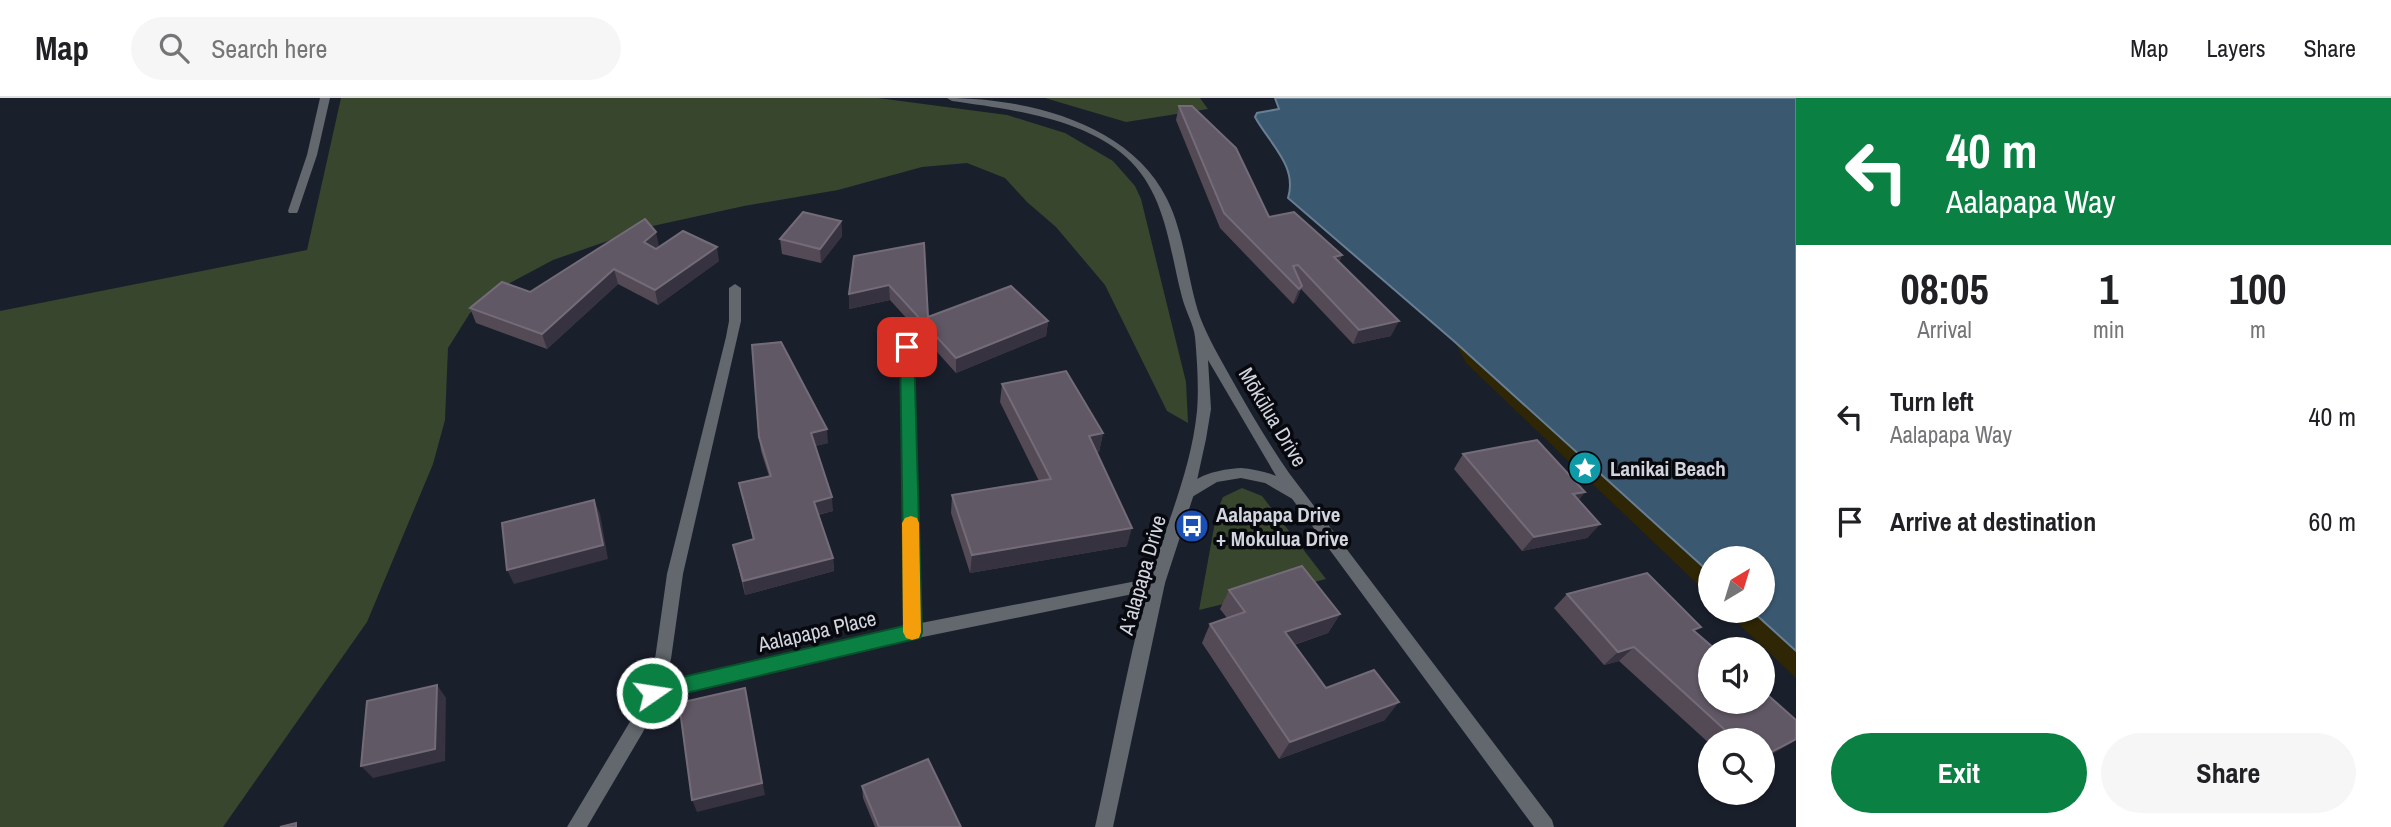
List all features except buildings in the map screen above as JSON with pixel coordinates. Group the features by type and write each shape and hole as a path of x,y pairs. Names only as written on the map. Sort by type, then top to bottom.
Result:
{"street":[{"path":"293,211 312,155 325,98"},
{"name":"Mōkūlua Drive","path":"952,98 1012,106 1056,117 1096,134 1130,157 1155,184 1163,199 1200,334 1251,426 1300,499 1545,827"},
{"path":"576,827 637,726 663,659 675,574 732,337 735,321 734,288"},
{"name":"Aʻalapapa Drive","path":"1104,827 1157,583 1187,494 1204,409 1200,334"},
{"path":"907,347 913,632"},
{"path":"1187,494 1210,477 1243,472 1274,481 1300,499"},
{"name":"Aalapapa Place","path":"652,693 913,632 1157,583"}],"green space":[{"path":"341,98 878,98 1007,115 1065,133 1113,161 1135,186 1141,199 1186,382 1188,423 1167,411 1105,285 1056,227 1005,178 967,163 922,167 838,190 744,206 648,227 553,260 508,284 470,313 448,348 445,420 433,464 367,622 223,827 0,827 0,311 307,250"},
{"path":"1045,98 1200,98 1208,109 1126,122"},
{"path":"1242,488 1262,496 1326,579 1199,610 1217,511 1223,497"}],"sand":[{"name":"Lanikai Beach","path":"1455,342 1698,562 1698,585 1466,363"},
{"path":"1738,623 1765,623 1796,651 1796,678 1775,658 1775,637 1753,637"}],"water":[{"path":"1275,98 1796,98 1796,651 1765,623 1775,623 1775,546 1698,546 1698,562 1455,342 1288,198 1290,186 1286,165 1255,117 1257,113 1279,109"}],"slow traffic":[{"path":"911,523 912,632"}],"place":[{"name":"Lanikai Beach","path":"1585,468"},
{"name":"Aalapapa Drive + Mokulua Drive","path":"1192,526"}],"route":[{"path":"652,693 913,632 907,347"}]}
